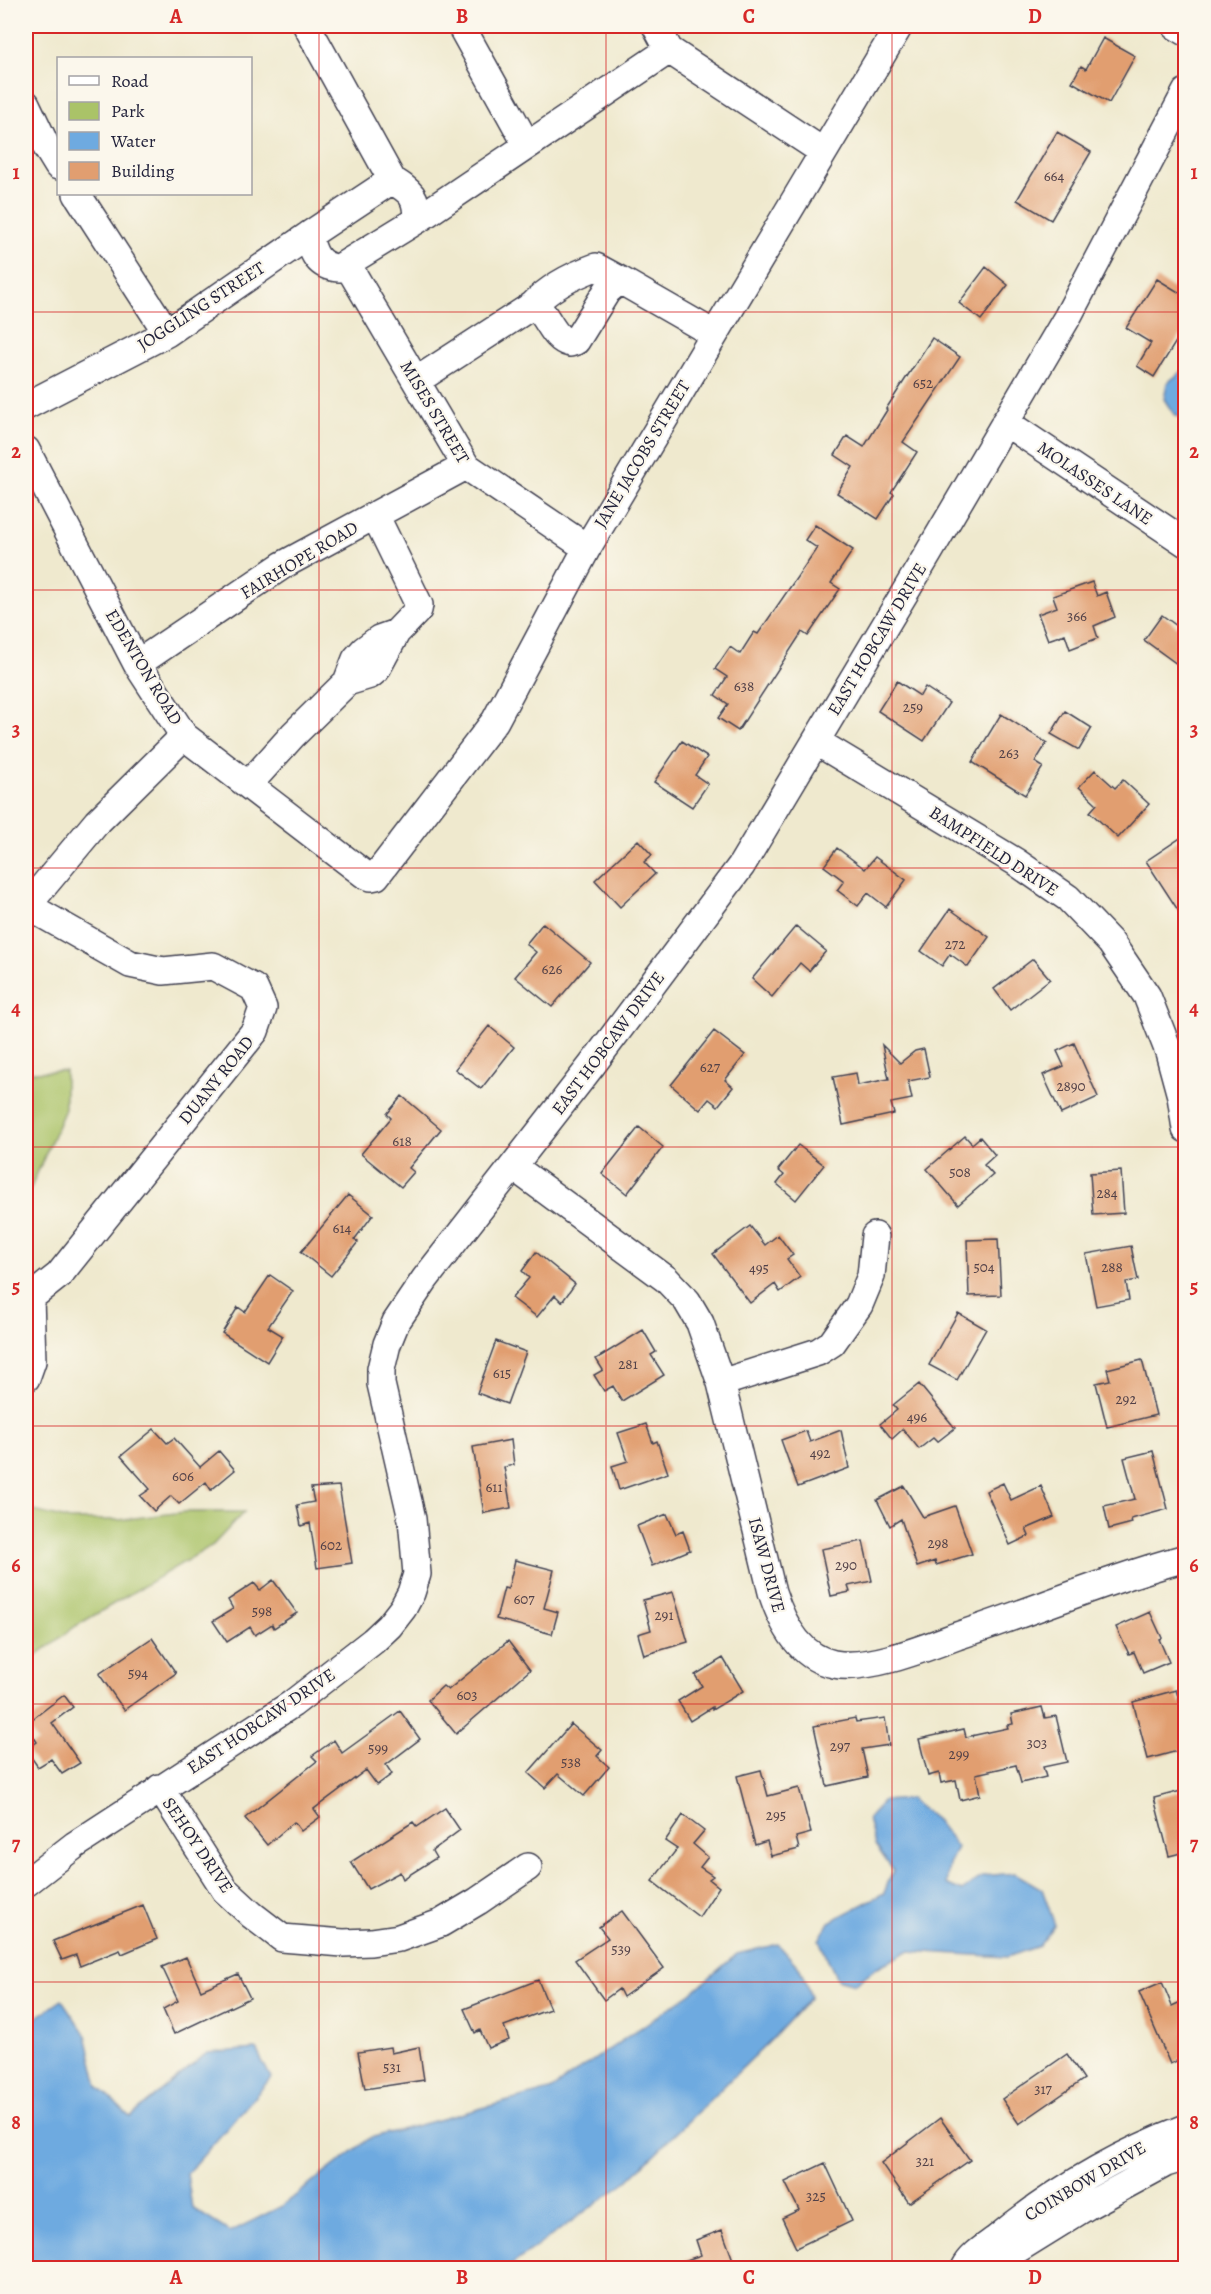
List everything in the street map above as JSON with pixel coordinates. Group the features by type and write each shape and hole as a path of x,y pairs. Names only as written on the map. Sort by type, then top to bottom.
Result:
{"street":[{"path":"307,26 392,180 407,189 413,196 417,205 417,220"},
{"path":"461,26 527,145"},
{"path":"656,26 669,50 822,151"},
{"name":"JANE JACOBS STREET","path":"376,876 495,721 586,548 899,26"},
{"path":"1176,26 1185,32"},
{"path":"309,235 312,249 319,261 329,268 339,268 347,264 417,220 669,50"},
{"name":"EAST HOBCAW DRIVE","path":"26,1883 75,1845 292,1704 373,1641 403,1608 417,1574 412,1519 381,1384 381,1369 387,1344 396,1322 425,1280 514,1167 741,866 817,742 1068,315 1185,92"},
{"path":"26,104 57,164"},
{"name":"JOGGLING STREET","path":"26,406 167,333 392,180"},
{"path":"78,195 167,333"},
{"name":"MISES STREET","path":"347,264 466,466 586,548"},
{"path":"416,381 533,305 543,296 596,267 714,334"},
{"path":"533,305 540,310 561,339 570,343 576,340 607,291 620,280"},
{"name":"MOLASSES LANE","path":"1005,422 1185,543"},
{"name":"EDENTON ROAD","path":"26,450 137,664 184,735 364,874 371,877 376,876"},
{"name":"FAIRHOPE ROAD","path":"137,664 284,565 466,466"},
{"path":"248,785 347,682 356,659 364,650 379,639 396,633 418,610 419,605 375,515"},
{"path":"26,906 97,822 184,735"},
{"name":"BAMPFIELD DRIVE","path":"817,742 1016,862 1068,898 1111,943 1147,996 1169,1052 1181,1096 1185,1129"},
{"name":"DUANY ROAD","path":"26,906 130,964 163,971 213,966 254,988 263,1008 255,1031 59,1275 28,1298 32,1360 26,1378"},
{"name":"ISAW DRIVE","path":"514,1167 666,1279 687,1301 700,1323 721,1383 772,1592 781,1619 796,1641 810,1654 833,1664 859,1665 910,1653 1185,1558"},
{"path":"721,1383 818,1352 832,1343 859,1305 867,1286 871,1276 875,1236"},
{"name":"SEHOY DRIVE","path":"160,1788 225,1890 282,1938 343,1943 399,1938 441,1923 528,1867"},
{"name":"COINBOW DRIVE","path":"965,2268 974,2257 1007,2229 1075,2183 1154,2140 1185,2128"},
{"name":"COINBOW DRIVE","path":"987,2268 1087,2206 1166,2163 1185,2157"}],"green space":[{"path":"65,1071 65,1109 30,1190 26,1193 26,1072"},
{"path":"26,1509 70,1520 119,1520 184,1512 244,1512 213,1545 76,1626 26,1663"}],"water":[{"path":"1185,369 1185,418 1175,416 1164,399 1167,383"},
{"path":"910,1799 936,1820 957,1847 949,1865 946,1884 962,1891 983,1876 1015,1873 1042,1889 1055,1925 1039,1946 1007,1957 908,1951 876,1968 855,1984 837,1979 819,1940 829,1922 884,1893 893,1870 875,1845 868,1819 883,1801"},
{"path":"778,1944 800,1969 811,1997 774,2037 627,2181 507,2268 26,2268 26,2025 62,2000 86,2035 98,2086 130,2117 207,2053 256,2049 271,2078 187,2174 192,2208 230,2232 282,2206 370,2138 550,2090 691,1993 737,1954"}],"building":[{"path":"1103,38 1135,56 1109,103 1072,82 1081,66 1086,69"},
{"path":"1057,132 1091,152 1051,220 1017,200"},
{"path":"986,267 1008,285 981,320 959,303"},
{"path":"1157,279 1185,296 1185,339 1180,335 1154,377 1137,366 1151,343 1126,328"},
{"path":"932,338 960,357 903,442 917,452 891,492 894,494 878,519 837,493 853,467 835,455 847,436 864,447"},
{"path":"815,525 853,550 831,583 840,589 808,636 802,632 738,731 718,718 728,704 715,695 727,677 715,669 730,647 740,654 754,632 758,634 817,548 805,540"},
{"path":"1092,582 1097,596 1106,592 1115,617 1094,626 1098,638 1070,649 1065,634 1048,640 1038,614 1057,607 1053,596"},
{"path":"1162,615 1185,632 1185,667 1179,662 1177,664 1144,640"},
{"path":"897,681 920,696 925,687 949,703 924,741 878,711"},
{"path":"1065,711 1092,728 1079,750 1051,734"},
{"path":"1001,714 1047,743 1035,762 1043,767 1025,795 972,762"},
{"path":"682,741 707,757 695,775 708,784 692,807 654,782"},
{"path":"1095,770 1115,788 1123,780 1149,804 1118,838 1090,812 1097,804 1079,787"},
{"path":"1185,835 1185,921 1146,861"},
{"path":"638,840 652,855 644,862 655,874 620,907 595,880"},
{"path":"837,848 865,869 875,857 906,880 886,907 868,893 858,906 837,890 844,881 824,866"},
{"path":"950,909 989,937 968,967 950,954 942,966 921,951"},
{"path":"543,923 590,962 552,1007 515,977 536,952 526,944"},
{"path":"796,926 826,951 809,971 800,963 772,997 752,979"},
{"path":"1033,959 1050,979 1010,1010 994,989"},
{"path":"489,1026 514,1047 481,1089 455,1069"},
{"path":"714,1031 745,1055 725,1080 733,1087 718,1106 709,1099 700,1110 671,1085"},
{"path":"1074,1043 1098,1097 1061,1114 1043,1075 1064,1066 1057,1051"},
{"path":"882,1045 900,1063 915,1051 924,1049 930,1077 908,1081 912,1099 891,1103 894,1114 843,1125 833,1077 856,1073 858,1085 889,1079"},
{"path":"402,1096 441,1129 409,1168 414,1172 401,1187 361,1154 391,1118 387,1114"},
{"path":"639,1127 663,1147 627,1194 602,1174"},
{"path":"965,1136 972,1144 980,1137 995,1155 984,1165 993,1175 958,1205 927,1169"},
{"path":"798,1145 824,1165 796,1200 777,1184 784,1175 778,1170"},
{"path":"1121,1171 1124,1213 1093,1215 1090,1173"},
{"path":"348,1195 373,1215 354,1240 358,1242 331,1276 301,1252"},
{"path":"750,1226 765,1245 778,1235 793,1255 787,1259 800,1277 780,1292 775,1284 750,1303 713,1254"},
{"path":"998,1239 1001,1295 969,1296 967,1240"},
{"path":"1131,1246 1138,1280 1126,1282 1129,1300 1096,1306 1086,1254"},
{"path":"536,1252 575,1284 562,1302 555,1295 537,1317 512,1298 529,1278 522,1271"},
{"path":"270,1275 293,1291 268,1327 283,1336 267,1362 222,1333 238,1307 245,1312"},
{"path":"958,1313 986,1329 957,1380 929,1365"},
{"path":"643,1330 656,1352 651,1355 664,1375 622,1401 613,1386 604,1391 594,1375 603,1370 596,1359"},
{"path":"496,1341 526,1352 507,1404 477,1393"},
{"path":"1142,1360 1156,1415 1107,1427 1096,1383 1110,1380 1107,1369"},
{"path":"919,1384 955,1428 937,1442 933,1438 919,1449 903,1429 892,1439 880,1424 897,1410 893,1405"},
{"path":"646,1424 653,1443 657,1441 668,1473 619,1490 612,1466 628,1461 618,1433"},
{"path":"154,1429 167,1443 174,1438 200,1467 219,1451 235,1470 211,1490 206,1482 179,1504 171,1496 154,1511 140,1496 150,1489 121,1456"},
{"path":"841,1430 849,1468 798,1487 781,1440 806,1431 810,1442"},
{"path":"511,1440 514,1465 504,1467 511,1508 484,1513 473,1447"},
{"path":"1153,1451 1168,1509 1131,1519 1132,1523 1109,1529 1104,1506 1135,1499 1124,1458"},
{"path":"1003,1483 1011,1500 1041,1486 1054,1517 1026,1529 1029,1536 1010,1545 986,1491"},
{"path":"339,1486 352,1563 317,1568 310,1523 301,1526 297,1505 314,1502 311,1488"},
{"path":"904,1486 923,1517 955,1506 972,1554 936,1565 935,1561 917,1567 901,1519 890,1526 877,1500"},
{"path":"667,1514 676,1534 683,1531 690,1550 652,1566 637,1526"},
{"path":"863,1541 872,1581 848,1586 850,1592 831,1596 821,1549"},
{"path":"515,1560 554,1570 544,1608 558,1612 552,1634 496,1619 504,1588 508,1589"},
{"path":"273,1580 297,1613 274,1628 272,1624 255,1635 250,1627 227,1642 213,1621 233,1609 228,1600 254,1583 260,1590"},
{"path":"673,1592 688,1642 644,1655 638,1634 651,1630 643,1600"},
{"path":"1150,1612 1162,1638 1159,1639 1169,1662 1143,1673 1134,1652 1129,1654 1116,1627"},
{"path":"152,1638 176,1673 124,1710 99,1674"},
{"path":"508,1641 530,1670 456,1734 428,1700 443,1686 448,1690"},
{"path":"723,1658 743,1691 690,1721 678,1701 702,1686 695,1675"},
{"path":"1176,1690 1180,1703 1185,1702 1185,1749 1148,1759 1133,1702"},
{"path":"64,1695 73,1707 52,1723 80,1763 62,1774 51,1759 38,1767 26,1750 37,1742 26,1724"},
{"path":"1042,1707 1045,1718 1056,1716 1067,1762 1043,1767 1046,1777 1021,1783 1016,1765 976,1774 980,1795 960,1800 956,1780 941,1783 939,1773 928,1776 919,1739 964,1729 966,1737 1008,1728 1007,1725 1013,1724 1011,1714"},
{"path":"400,1711 420,1739 386,1765 392,1774 377,1785 366,1770 314,1809 320,1817 301,1831 294,1822 267,1845 245,1818 317,1761 312,1756 334,1740 342,1753"},
{"path":"855,1718 856,1722 885,1718 889,1745 862,1749 868,1777 827,1786 814,1726"},
{"path":"571,1724 602,1750 597,1756 609,1767 584,1796 558,1774 545,1788 528,1773"},
{"path":"761,1770 768,1796 799,1788 811,1833 796,1837 799,1849 771,1856 767,1841 755,1845 737,1776"},
{"path":"1185,1790 1185,1852 1169,1856 1154,1798"},
{"path":"445,1808 460,1830 432,1851 436,1858 403,1879 400,1872 368,1889 351,1862 413,1822 417,1827"},
{"path":"683,1815 704,1831 693,1844 708,1857 700,1867 713,1876 709,1879 719,1887 699,1917 652,1881 677,1849 665,1841"},
{"path":"143,1905 157,1939 122,1954 120,1950 80,1966 76,1955 62,1960 53,1941"},
{"path":"622,1911 664,1968 623,1997 619,1989 604,2000 575,1960 608,1938 599,1927"},
{"path":"186,1957 201,1990 238,1974 250,1998 174,2034 163,2009 178,2001 162,1967"},
{"path":"538,1980 550,2009 504,2026 509,2040 488,2048 480,2030 475,2033 464,2009"},
{"path":"1162,1982 1172,2006 1185,2000 1185,2057 1170,2064 1139,1992"},
{"path":"390,2047 391,2053 419,2047 424,2080 365,2089 358,2052"},
{"path":"1067,2054 1084,2079 1019,2124 1002,2099"},
{"path":"940,2118 970,2160 909,2203 881,2163"},
{"path":"825,2163 852,2221 796,2248 782,2218 799,2210 785,2182"},
{"path":"722,2230 736,2268 669,2268 669,2266 701,2255 696,2240"}]}
